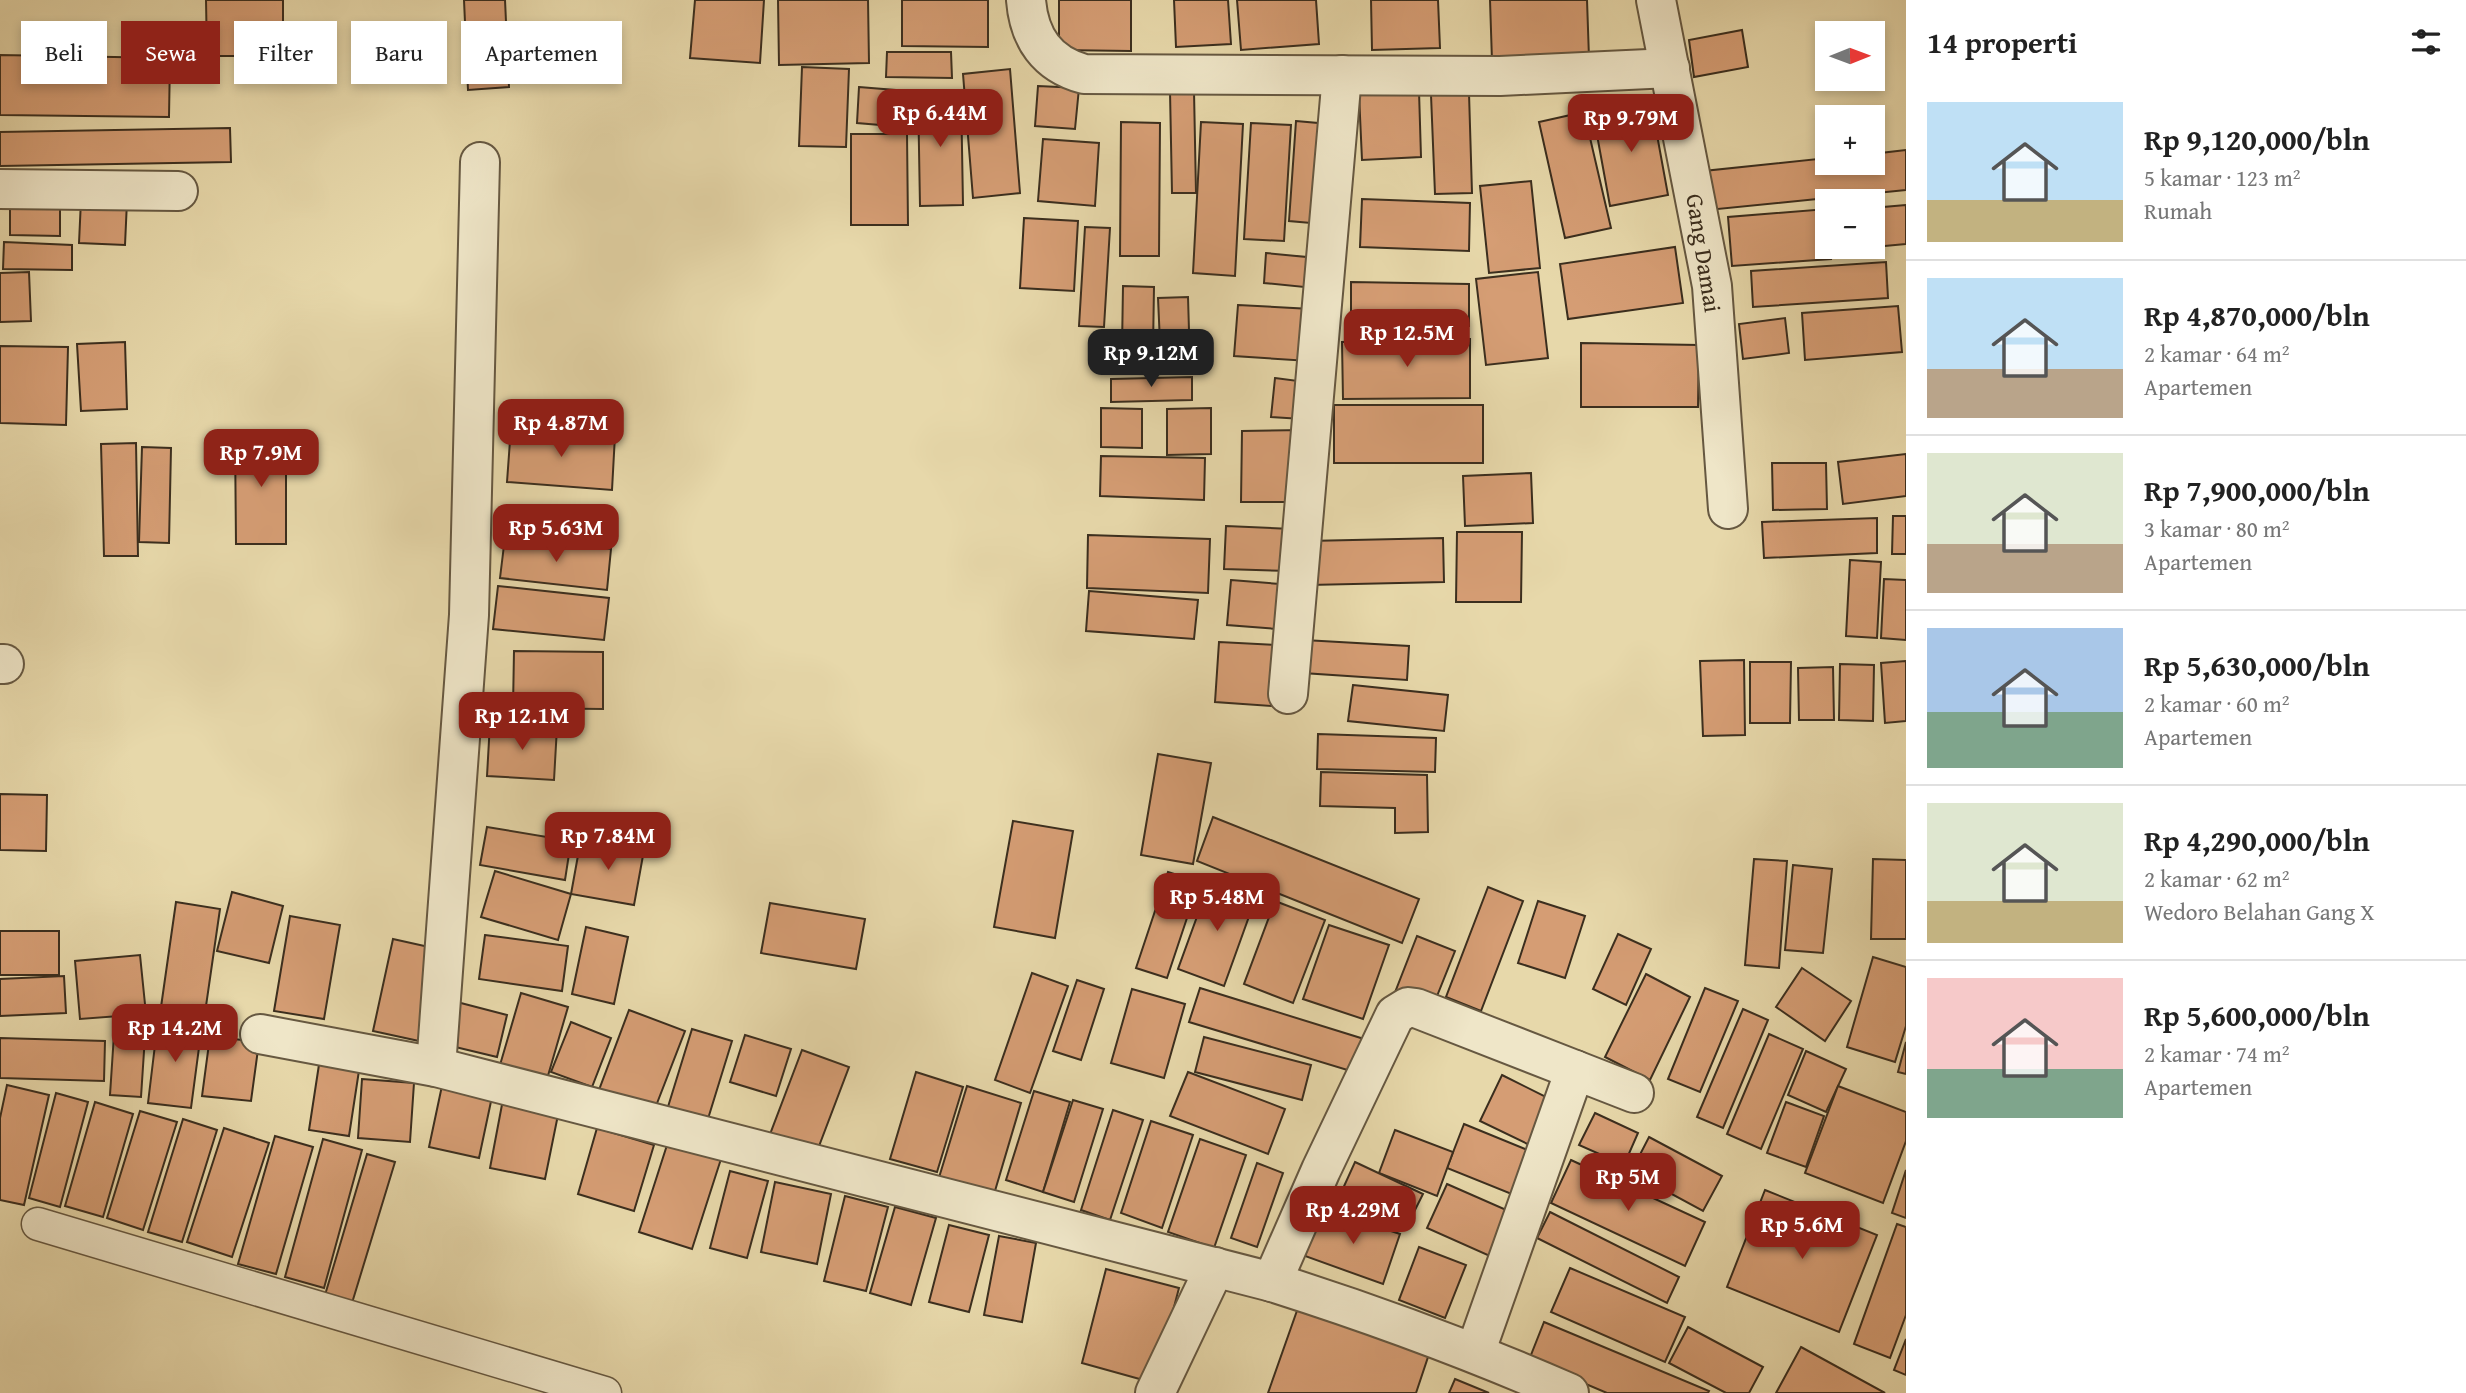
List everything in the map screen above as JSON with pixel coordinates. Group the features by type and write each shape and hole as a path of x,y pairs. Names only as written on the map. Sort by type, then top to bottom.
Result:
{"street":[{"path":"1026,0 1032,28 1040,44 1064,68 1084,74 1500,76 1670,68"},
{"name":"Gang Damai","path":"1656,0 1713,286 1728,509"},
{"path":"1289,694 1342,75"},
{"path":"436,1067 469,615 480,162"},
{"path":"0,189 178,191"},
{"path":"1272,1282 1321,1170 1395,1015 1402,1010 1416,1008 1634,1093"},
{"path":"260,1034 436,1067 1272,1282 1370,1313 1569,1393"},
{"path":"1475,1353 1575,1070"},
{"path":"1155,1393 1215,1267"}],"lane":[{"path":"38,1224 605,1393"}],"building":[{"path":"206,0 283,0 283,21 234,21 234,56 220,56 220,21 206,21"},
{"path":"464,0 505,0 506,21 465,21"},
{"path":"695,0 764,0 760,63 690,58"},
{"path":"778,0 868,0 869,63 779,65"},
{"path":"902,0 988,0 988,47 902,46"},
{"path":"1059,0 1131,0 1131,51 1059,50"},
{"path":"1174,0 1228,0 1231,44 1176,47"},
{"path":"1237,0 1316,0 1319,44 1241,50"},
{"path":"1371,0 1438,0 1440,48 1372,50"},
{"path":"1490,0 1587,0 1589,58 1492,61"},
{"path":"1742,30 1748,67 1694,77 1689,40"},
{"path":"887,52 951,52 952,78 886,77"},
{"path":"0,55 21,55 21,84 107,84 107,57 121,57 121,84 170,84 169,117 0,115"},
{"path":"802,67 849,69 846,147 799,146"},
{"path":"1010,69 1020,193 973,198 963,74"},
{"path":"468,84 509,84 509,87 468,90"},
{"path":"1038,86 1079,88 1075,129 1035,126"},
{"path":"859,87 895,90 892,126 857,123"},
{"path":"961,91 963,205 920,206 918,92"},
{"path":"1170,91 1194,91 1196,193 1172,193"},
{"path":"1419,91 1421,157 1362,160 1359,94"},
{"path":"1469,93 1472,193 1435,194 1431,95"},
{"path":"1651,102 1668,195 1610,206 1593,113"},
{"path":"1584,112 1611,228 1565,238 1539,122"},
{"path":"1296,121 1329,124 1322,224 1289,221"},
{"path":"1121,122 1160,123 1159,256 1120,256"},
{"path":"1201,122 1243,124 1235,276 1193,273"},
{"path":"1251,123 1291,125 1284,241 1244,239"},
{"path":"230,128 231,162 0,166 0,132"},
{"path":"851,134 907,134 908,225 851,225"},
{"path":"1043,139 1099,143 1095,206 1038,201"},
{"path":"1906,150 1906,190 1885,192 1885,189 1815,189 1815,199 1708,210 1704,171 1815,159 1815,175 1885,175 1885,152"},
{"path":"1531,181 1540,268 1489,273 1480,186"},
{"path":"1362,199 1470,203 1469,251 1360,247"},
{"path":"81,200 127,201 125,245 79,243"},
{"path":"1906,205 1906,244 1885,246 1885,207"},
{"path":"10,208 60,209 60,236 10,235"},
{"path":"1815,210 1815,259 1831,259 1732,266 1728,217"},
{"path":"1024,218 1078,221 1074,291 1020,288"},
{"path":"1085,227 1110,228 1104,327 1079,326"},
{"path":"4,242 72,245 72,270 3,269"},
{"path":"1675,247 1683,303 1568,319 1560,264"},
{"path":"1266,253 1317,258 1314,288 1264,283"},
{"path":"1886,262 1888,298 1753,307 1751,271"},
{"path":"29,272 31,321 0,322 0,273"},
{"path":"1538,272 1548,358 1486,365 1476,279"},
{"path":"1351,282 1469,284 1469,326 1351,326"},
{"path":"1123,286 1154,287 1153,348 1122,348"},
{"path":"1188,297 1190,364 1161,365 1158,298"},
{"path":"1238,305 1311,309 1309,361 1234,356"},
{"path":"1898,306 1902,352 1805,360 1802,313"},
{"path":"1785,318 1789,353 1743,359 1739,324"},
{"path":"1470,339 1470,398 1343,399 1342,342"},
{"path":"125,342 127,409 81,411 77,344"},
{"path":"1581,343 1699,345 1698,407 1581,407"},
{"path":"0,346 68,347 66,425 0,423"},
{"path":"1192,377 1192,400 1111,402 1111,379"},
{"path":"1275,378 1306,382 1302,419 1271,417"},
{"path":"1334,405 1483,405 1483,463 1334,463"},
{"path":"1101,408 1142,409 1142,448 1101,447"},
{"path":"1211,408 1211,454 1167,455 1167,409"},
{"path":"511,427 615,435 612,490 507,482"},
{"path":"1304,430 1305,502 1241,502 1242,431"},
{"path":"235,435 286,435 286,544 236,544"},
{"path":"136,443 138,556 104,556 101,444"},
{"path":"142,447 171,448 169,543 139,542"},
{"path":"1906,454 1906,496 1843,504 1838,462"},
{"path":"1101,456 1205,458 1204,500 1100,496"},
{"path":"1772,463 1826,463 1827,509 1773,510"},
{"path":"1531,473 1533,523 1465,526 1463,476"},
{"path":"1893,516 1906,516 1906,554 1892,554"},
{"path":"1877,518 1877,553 1764,558 1762,522"},
{"path":"1226,526 1291,529 1290,571 1224,569"},
{"path":"1457,532 1522,532 1521,602 1456,602"},
{"path":"1088,535 1210,539 1208,593 1087,588"},
{"path":"505,537 611,549 607,590 500,578"},
{"path":"1443,538 1444,582 1309,585 1308,541"},
{"path":"1850,560 1881,562 1877,638 1846,636"},
{"path":"1884,579 1906,580 1906,640 1881,638"},
{"path":"1231,580 1293,585 1290,630 1227,625"},
{"path":"498,586 609,598 604,640 493,629"},
{"path":"1089,591 1198,600 1194,639 1086,631"},
{"path":"1304,640 1409,646 1407,680 1303,673"},
{"path":"1219,642 1275,645 1271,706 1215,702"},
{"path":"514,651 603,652 603,709 513,708"},
{"path":"1744,660 1745,735 1703,736 1700,661"},
{"path":"1906,661 1906,721 1885,723 1881,663"},
{"path":"1750,662 1791,662 1790,723 1750,723"},
{"path":"1840,664 1874,665 1873,721 1839,720"},
{"path":"1833,667 1834,720 1799,720 1798,668"},
{"path":"1353,685 1448,695 1444,731 1348,721"},
{"path":"490,723 557,727 554,780 487,776"},
{"path":"1318,734 1436,738 1435,772 1317,769"},
{"path":"1158,754 1211,763 1193,864 1141,855"},
{"path":"1321,772 1427,775 1428,832 1395,833 1395,808 1320,806"},
{"path":"0,794 47,795 46,851 0,850"},
{"path":"1213,817 1419,899 1402,943 1197,861"},
{"path":"1013,821 1073,831 1055,938 994,927"},
{"path":"487,827 571,841 565,880 480,865"},
{"path":"581,839 644,850 634,905 571,894"},
{"path":"1754,859 1787,861 1779,968 1745,965"},
{"path":"1873,859 1906,860 1906,939 1871,939"},
{"path":"1793,865 1832,869 1823,953 1785,950"},
{"path":"495,871 571,894 558,940 481,917"},
{"path":"1168,872 1199,882 1167,978 1136,968"},
{"path":"1210,881 1256,897 1224,986 1178,969"},
{"path":"1488,887 1523,901 1481,1011 1446,997"},
{"path":"232,892 283,906 269,963 217,951"},
{"path":"1275,901 1325,920 1293,1003 1244,984"},
{"path":"1538,901 1585,916 1565,978 1518,963"},
{"path":"176,902 220,909 205,1013 161,1007"},
{"path":"770,903 865,919 856,969 761,953"},
{"path":"290,916 340,925 324,1019 274,1011"},
{"path":"1329,925 1389,945 1363,1019 1303,999"},
{"path":"586,927 628,937 614,1004 572,994"},
{"path":"0,931 59,931 59,975 0,975"},
{"path":"1618,934 1651,949 1626,1005 1593,989"},
{"path":"485,935 568,946 562,991 479,979"},
{"path":"1417,936 1455,951 1431,1011 1394,995"},
{"path":"393,939 438,949 419,1041 373,1031"},
{"path":"140,955 146,1014 80,1019 75,961"},
{"path":"1873,957 1906,967 1906,1026 1895,1062 1847,1047"},
{"path":"1802,968 1851,1001 1825,1041 1776,1007"},
{"path":"1032,973 1068,986 1030,1093 995,1080"},
{"path":"1646,974 1690,997 1650,1080 1605,1057"},
{"path":"64,976 66,1013 0,1016 0,979"},
{"path":"1077,980 1104,989 1081,1060 1053,1051"},
{"path":"1200,988 1364,1039 1354,1072 1189,1022"},
{"path":"1705,988 1738,1001 1700,1092 1668,1079"},
{"path":"1132,989 1185,1004 1164,1078 1111,1063"},
{"path":"521,993 568,1007 547,1079 500,1065"},
{"path":"457,1002 507,1015 497,1057 447,1045"},
{"path":"1743,1009 1768,1020 1723,1128 1697,1117"},
{"path":"629,1010 685,1031 654,1111 599,1090"},
{"path":"158,1020 202,1025 191,1108 148,1103"},
{"path":"571,1022 611,1038 592,1087 551,1072"},
{"path":"692,1029 732,1041 707,1122 667,1110"},
{"path":"114,1034 145,1036 141,1097 110,1095"},
{"path":"1769,1034 1803,1049 1761,1149 1727,1134"},
{"path":"745,1035 791,1049 776,1096 730,1082"},
{"path":"210,1036 259,1042 251,1101 202,1096"},
{"path":"1204,1037 1311,1065 1302,1100 1195,1072"},
{"path":"0,1038 105,1041 104,1081 0,1078"},
{"path":"1906,1042 1906,1074 1898,1072"},
{"path":"802,1050 849,1067 816,1154 769,1137"},
{"path":"1806,1051 1846,1069 1826,1112 1788,1095"},
{"path":"320,1058 360,1064 349,1136 309,1130"},
{"path":"916,1072 963,1087 937,1172 890,1159"},
{"path":"1188,1072 1285,1109 1268,1154 1170,1116"},
{"path":"1502,1075 1562,1105 1540,1150 1480,1121"},
{"path":"362,1079 414,1083 410,1142 358,1138"},
{"path":"443,1081 493,1092 479,1158 429,1147"},
{"path":"7,1085 49,1095 24,1205 0,1200 0,1118"},
{"path":"967,1086 1021,1103 992,1201 937,1184"},
{"path":"1838,1086 1906,1112 1906,1141 1883,1203 1805,1173"},
{"path":"1034,1091 1070,1102 1043,1192 1006,1180"},
{"path":"56,1093 88,1102 60,1207 29,1198"},
{"path":"504,1094 560,1105 545,1179 490,1168"},
{"path":"1073,1100 1103,1109 1074,1202 1043,1192"},
{"path":"95,1102 133,1114 103,1217 65,1206"},
{"path":"1786,1102 1824,1116 1806,1167 1767,1153"},
{"path":"1113,1110 1143,1120 1110,1220 1081,1210"},
{"path":"140,1111 177,1122 143,1230 107,1218"},
{"path":"1595,1113 1638,1133 1624,1165 1579,1145"},
{"path":"183,1119 217,1130 182,1242 148,1232"},
{"path":"1151,1121 1193,1135 1162,1228 1121,1213"},
{"path":"1464,1124 1542,1156 1524,1199 1447,1168"},
{"path":"224,1128 269,1143 232,1257 187,1242"},
{"path":"597,1128 654,1145 634,1211 578,1194"},
{"path":"1395,1130 1453,1152 1437,1196 1379,1173"},
{"path":"275,1136 313,1147 276,1274 238,1264"},
{"path":"1649,1137 1722,1176 1703,1211 1631,1172"},
{"path":"323,1139 362,1150 324,1288 285,1277"},
{"path":"1200,1139 1246,1155 1214,1248 1168,1232"},
{"path":"668,1142 721,1159 692,1249 639,1232"},
{"path":"367,1154 395,1162 352,1303 325,1295"},
{"path":"1571,1160 1705,1222 1685,1266 1551,1203"},
{"path":"1355,1162 1423,1194 1406,1228 1340,1195"},
{"path":"1257,1163 1283,1173 1257,1247 1231,1238"},
{"path":"1906,1170 1906,1218 1892,1213"},
{"path":"730,1171 768,1181 747,1258 710,1248"},
{"path":"775,1182 831,1194 817,1264 761,1252"},
{"path":"1447,1184 1520,1216 1501,1261 1427,1228"},
{"path":"1765,1190 1877,1235 1839,1332 1727,1287"},
{"path":"845,1196 888,1207 866,1291 824,1281"},
{"path":"895,1207 936,1218 911,1305 870,1293"},
{"path":"1322,1208 1400,1234 1383,1284 1305,1256"},
{"path":"1550,1212 1679,1277 1667,1303 1537,1238"},
{"path":"1897,1224 1906,1227 1906,1315 1890,1358 1854,1344"},
{"path":"949,1225 989,1235 969,1312 929,1302"},
{"path":"999,1236 1036,1243 1022,1322 984,1315"},
{"path":"1419,1247 1466,1265 1445,1318 1399,1300"},
{"path":"1570,1268 1685,1317 1665,1362 1551,1312"},
{"path":"1106,1269 1179,1288 1154,1383 1082,1363"},
{"path":"1299,1305 1430,1351 1416,1393 1268,1393"},
{"path":"1544,1322 1709,1391 1607,1393 1529,1360"},
{"path":"1688,1327 1763,1367 1749,1393 1726,1393 1669,1363"},
{"path":"1906,1339 1906,1375 1894,1370"},
{"path":"1801,1347 1885,1393 1776,1393"},
{"path":"1455,1379 1489,1393 1449,1393"}]}
